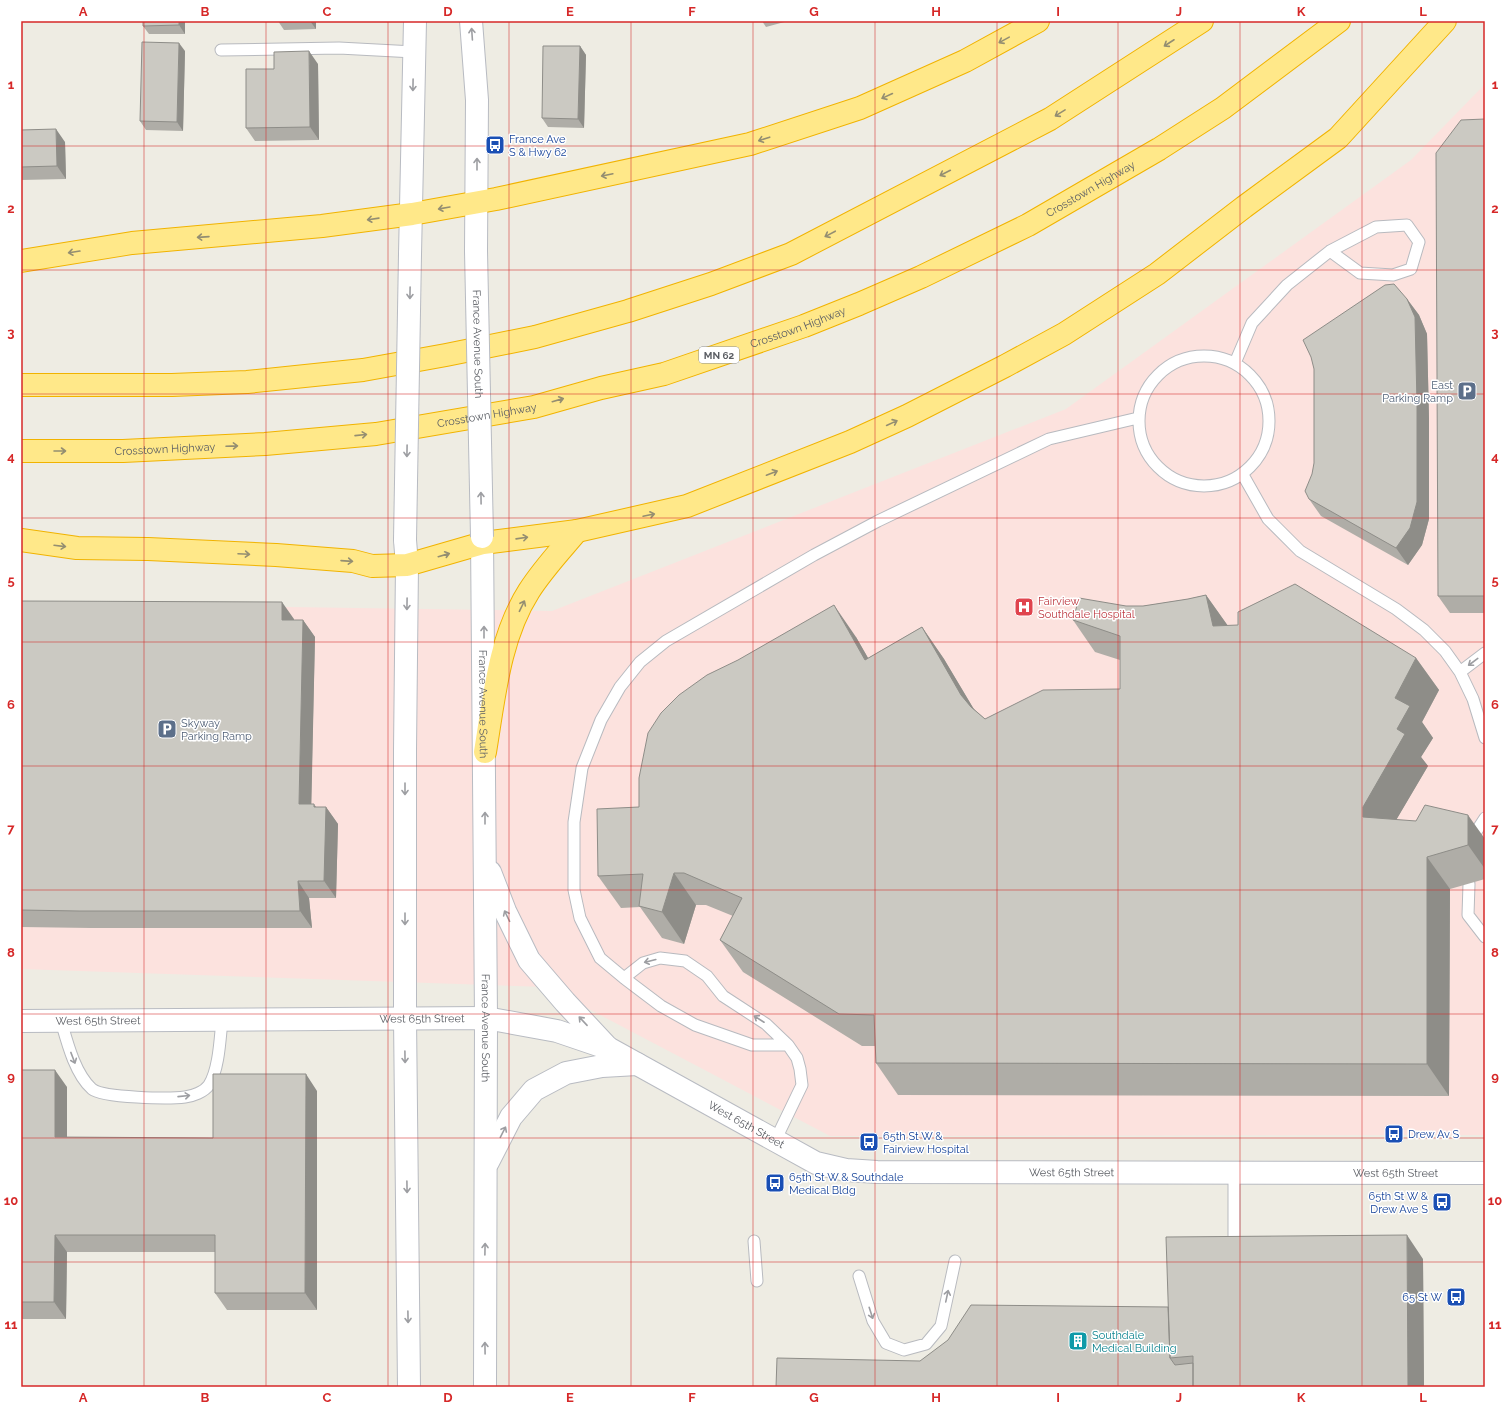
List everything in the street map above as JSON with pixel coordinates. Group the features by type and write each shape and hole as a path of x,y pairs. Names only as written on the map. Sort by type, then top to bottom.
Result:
{"highway":[{"path":"21,261 132,243 322,226 412,214 477,203 750,144 860,108 965,61 1038,21"},
{"path":"21,385 172,385 247,382 362,370 535,337 628,311 711,284 792,254 1050,119 1202,21"},
{"name":"Crosstown Highway","path":"21,451 123,451 265,444 376,434 534,407 601,388 664,374 804,326 859,304 921,277 1028,225 1159,149 1223,108 1339,21"},
{"path":"21,540 77,548 148,549 276,555 353,561 372,566 407,565 483,540 577,531 687,506 850,442 914,412 1064,334 1157,274 1244,207 1338,138 1445,21"},
{"path":"485,752 501,659 512,624 530,591 577,531"}],"main road":[{"path":"409,1387 405,1018 407,565 405,540 415,21"},
{"name":"France Avenue South","path":"472,21 477,100 476,251 483,540 486,1018 485,1387"},
{"path":"485,857 505,911 530,960 565,1002 610,1049"},
{"name":"West 65th Street","path":"21,1021 486,1018 557,1031 610,1049 816,1163 846,1170 877,1172 1485,1173"},
{"path":"486,1167 511,1117 534,1090 566,1073 602,1066 637,1064"}],"lane":[{"path":"221,50 339,48 414,52"},
{"path":"1235,363 1252,323 1287,285 1330,251 1376,227 1407,225 1419,242 1411,269 1392,275 1360,273 1330,251"},
{"path":"1192,356 1214,356 1235,363 1253,377 1265,396 1270,417 1268,439 1258,458 1243,475 1224,484 1203,487 1183,483 1164,474 1150,458 1141,439 1138,418 1143,397 1154,378 1172,364 1192,356"},
{"path":"788,1045 752,1045 695,1025 661,1006 600,958 580,918 574,890 574,822 582,768 601,720 620,687 640,662 666,641 814,555 878,521 1049,439 1138,418"},
{"path":"1243,475 1268,518 1300,551 1402,614 1424,630 1445,651 1460,672 1473,699 1485,738"},
{"path":"1460,672 1485,653"},
{"path":"1469,842 1485,818"},
{"path":"1468,884 1468,915 1485,937"},
{"path":"624,978 643,963 660,958 685,961 708,976 723,996 766,1024 788,1045 797,1058 802,1085 776,1141"},
{"path":"61,1021 78,1070 93,1090 118,1096 186,1097 201,1093 209,1085 218,1060 222,1020"},
{"path":"1234,1173 1234,1242"},
{"path":"754,1242 757,1280"},
{"path":"859,1276 873,1321 886,1343 904,1350 926,1344 941,1326 955,1261"}],"shaded area":[{"name":"Fairview Southdale Hospital","path":"1485,84 1485,1135 830,1136 547,987 21,969 21,603 552,611 1066,409 1411,160"}],"building":[{"path":"143,21 179,21 179,25 143,26"},
{"path":"142,42 179,43 177,122 140,121"},
{"path":"543,46 580,46 578,119 542,118"},
{"path":"309,51 310,127 246,128 246,69 274,69 274,52"},
{"name":"East Parking Ramp","path":"1485,119 1485,596 1438,596 1436,153 1461,120"},
{"path":"56,129 57,166 21,167 21,130"},
{"path":"1394,284 1407,299 1415,317 1417,403 1417,502 1410,528 1396,548 1309,499 1305,491 1312,474 1314,463 1314,369 1311,357 1303,340 1385,285"},
{"path":"1295,584 1416,658 1395,698 1410,706 1397,729 1405,734 1363,807 1363,817 1416,821 1425,805 1468,815 1468,845 1427,857 1427,1064 876,1063 874,1015 839,1014 720,940 742,898 684,873 674,873 662,912 639,906 643,874 598,876 597,809 639,807 639,778 648,733 661,713 679,695 707,675 738,660 834,605 865,660 922,627 961,695 971,707 985,719 1043,690 1120,689 1120,636 1073,620 1079,598 1126,606 1143,606 1206,595 1213,626 1238,625 1238,612"},
{"name":"Skyway Parking Ramp","path":"21,601 282,602 282,620 303,620 299,804 314,804 314,807 326,807 324,881 298,881 300,911 21,910"},
{"path":"21,1070 55,1070 55,1137 213,1138 213,1074 306,1074 305,1293 215,1293 215,1235 55,1235 54,1302 21,1302"},
{"path":"1407,1235 1408,1387 1193,1387 1193,1356 1170,1358 1166,1237"},
{"name":"Southdale Medical Building","path":"971,1305 1168,1307 1170,1358 1175,1365 1193,1363 1193,1387 776,1387 777,1358 920,1361 948,1340"}],"place":[{"name":"France Ave S & Hwy 62","path":"495,145"},
{"name":"East Parking Ramp","path":"1467,391"},
{"name":"Fairview Southdale Hospital","path":"1024,607"},
{"name":"Skyway Parking Ramp","path":"167,729"},
{"name":"Drew Av S","path":"1394,1134"},
{"name":"65th St W & Fairview Hospital","path":"869,1142"},
{"name":"65th St W & Southdale Medical Bldg","path":"775,1183"},
{"name":"65th St W & Drew Ave S","path":"1442,1202"},
{"name":"65 St W","path":"1456,1297"},
{"name":"Southdale Medical Building","path":"1078,1341"}]}
